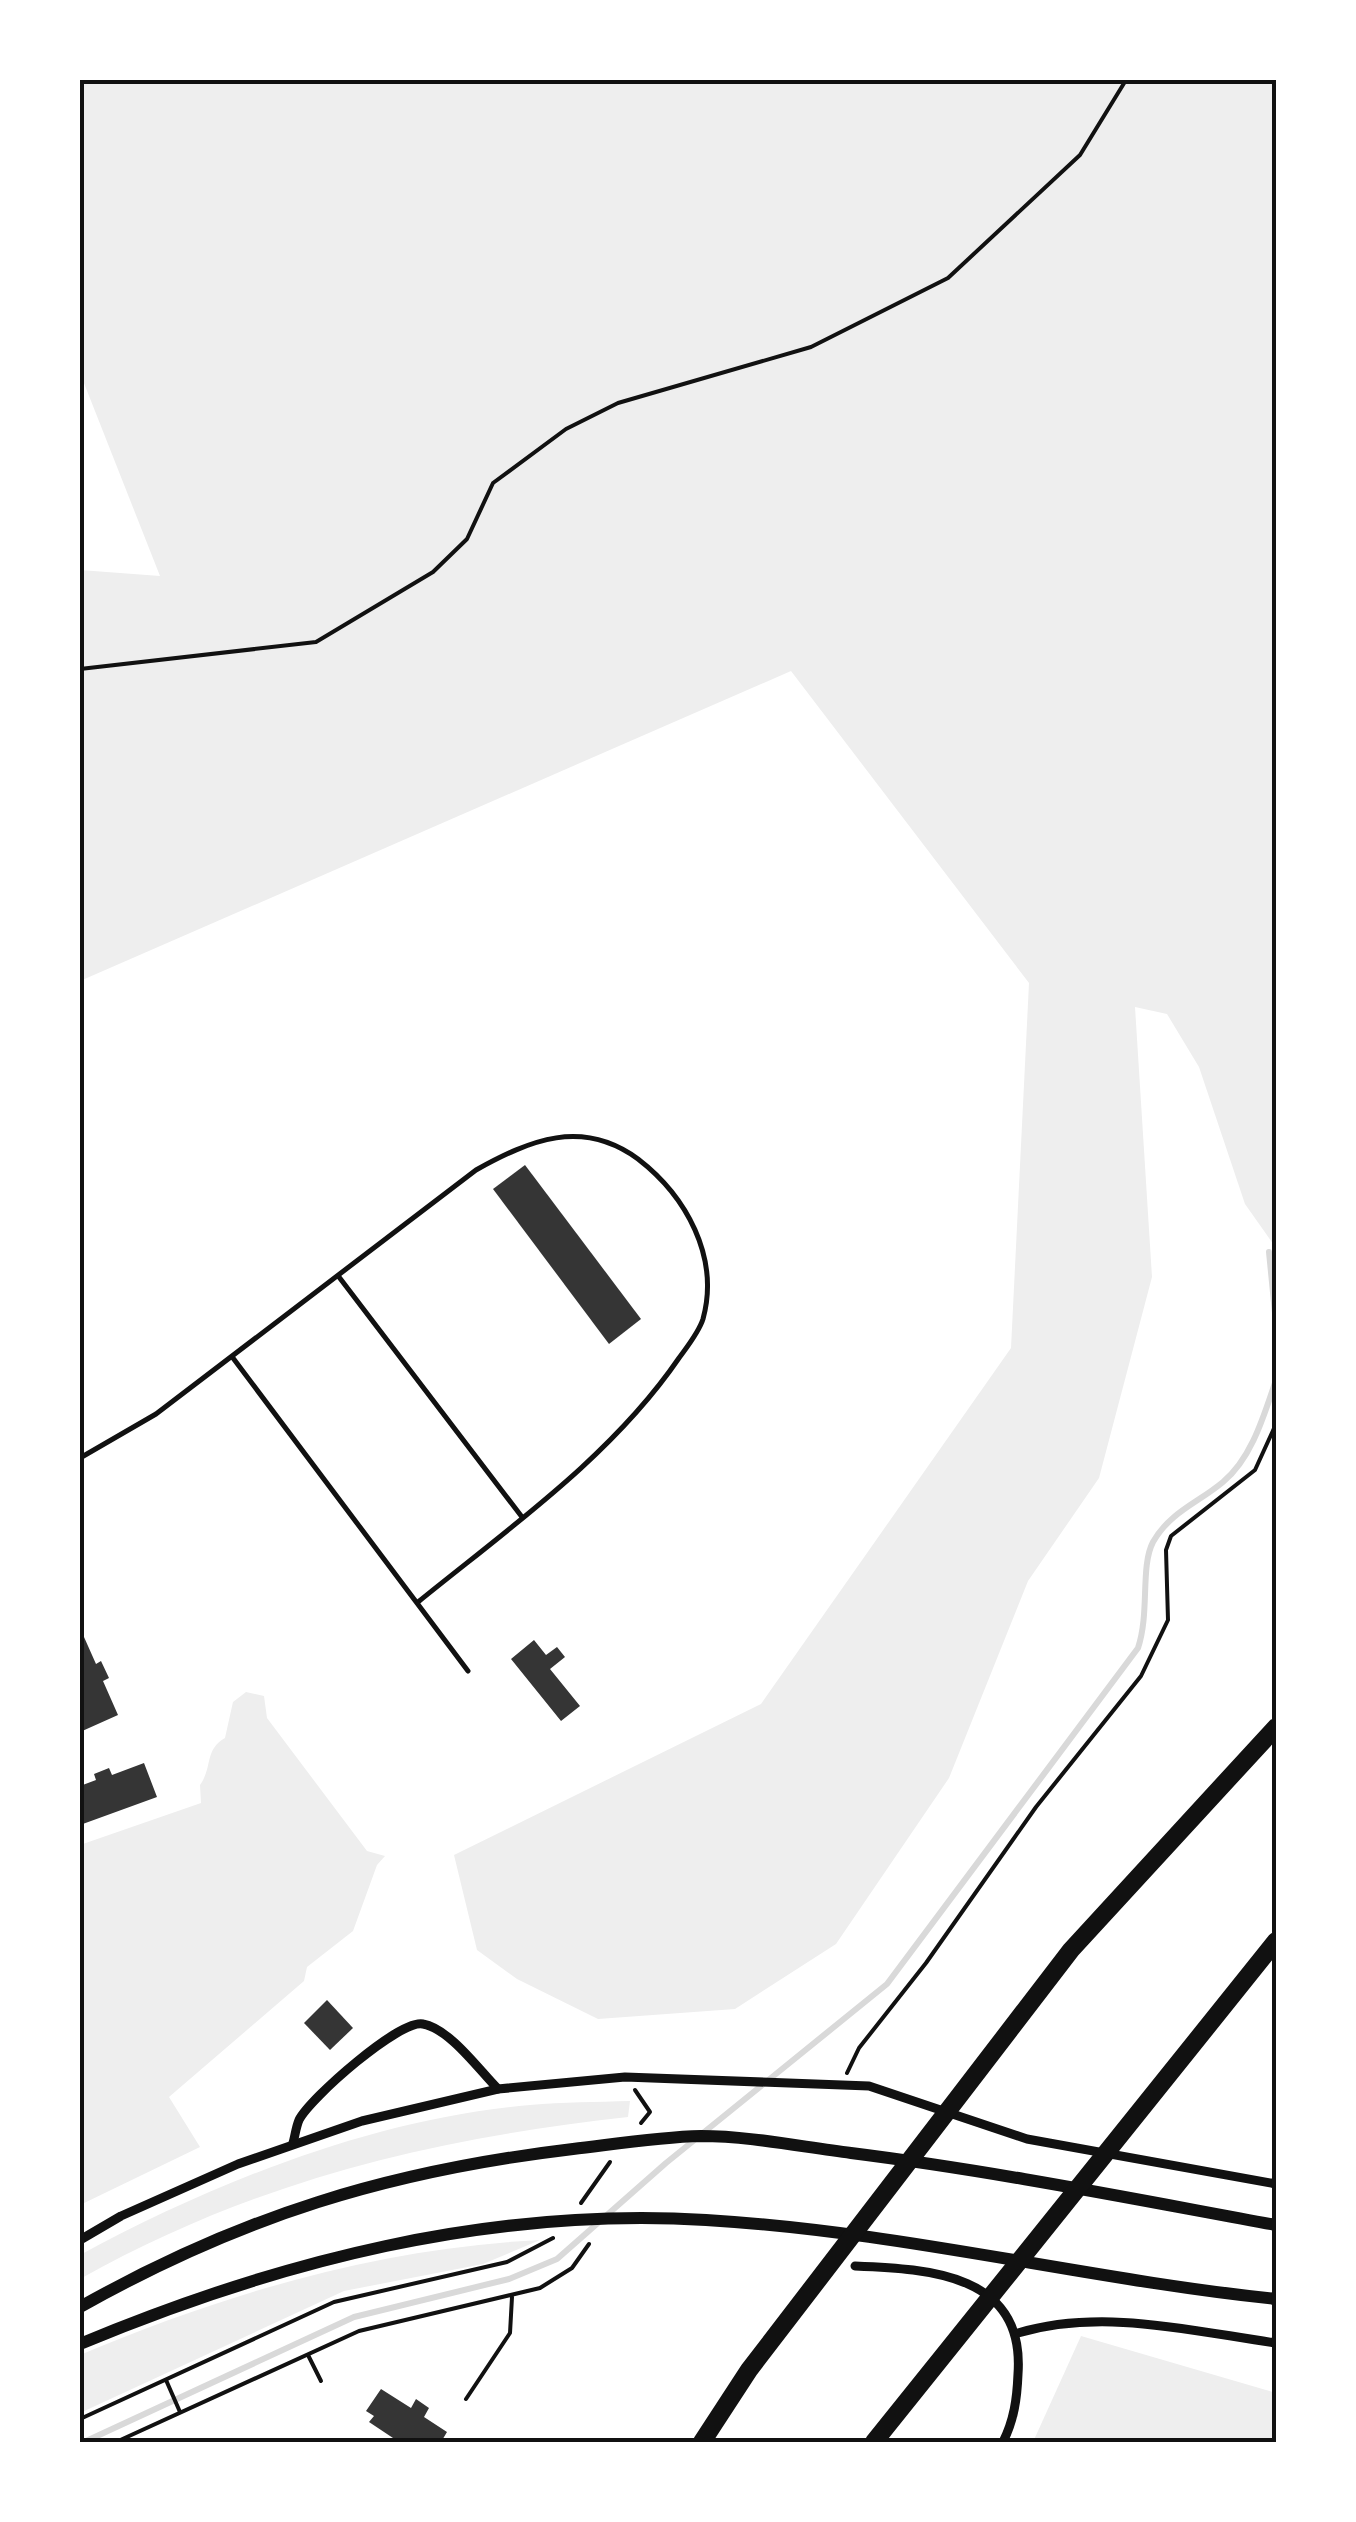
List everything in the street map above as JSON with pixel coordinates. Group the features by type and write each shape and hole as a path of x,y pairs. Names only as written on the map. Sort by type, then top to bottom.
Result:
{"highway":[{"path":"702,2442 749,2370 1071,1950 1276,1727"},
{"path":"874,2442 1271,1947"}],"main road":[{"path":"80,2307 150,2268 252,2222 324,2198 478,2160 702,2136 971,2168 1276,2225"},
{"path":"80,2344 242,2281 332,2255 430,2236 543,2224 705,2220 941,2247 1276,2299"}],"street":[{"path":"293,2143 299,2119 322,2095 398,2028 418,2022 434,2028 498,2089"},
{"path":"80,2240 128,2213 293,2143 498,2089 625,2077 844,2084 906,2095 1027,2139 1276,2184"},
{"path":"854,2266 910,2268 951,2276 985,2294 1018,2333 1017,2400 1003,2442"},
{"path":"1018,2333 1058,2321 1120,2322 1276,2344"}],"lane":[{"path":"80,1458 141,1424 232,1358 476,1170 524,1144 556,1135 586,1134 635,1157 673,1190 695,1226 706,1271 702,1320 661,1384 622,1427 522,1517 418,1602"},
{"path":"340,1277 522,1517"},
{"path":"232,1358 468,1671"}],"path":[{"path":"80,669 316,642 432,572 467,539 493,484 566,429 618,403 811,348 948,278 1080,155 1126,80"},
{"path":"844,2084 858,2048 1158,1649 1168,1620 1166,1550 1171,1536 1255,1470 1276,1424"},
{"path":"625,2077 650,2112 631,2133"},
{"path":"581,2204 612,2159"},
{"path":"80,2420 352,2295 507,2262 558,2234"},
{"path":"116,2442 359,2331 512,2296 556,2280 590,2244"},
{"path":"466,2399 510,2333 512,2296"},
{"path":"308,2355 321,2381"},
{"path":"166,2380 180,2414"}],"shaded area":[{"path":"80,80 1276,80 1276,1248 1245,1204 1199,1067 1167,1014 1135,1007 1152,1277 1099,1478 1028,1581 949,1778 836,1944 735,2009 598,2019 517,1979 477,1950 454,1855 761,1704 1011,1348 1029,983 791,671 80,981 80,570 160,576 80,373"},
{"path":"246,1692 264,1696 267,1718 367,1851 385,1856 377,1865 353,1931 307,1967 304,1981 169,2097 200,2147 80,2205 80,1845 201,1803 200,1785 211,1753 225,1738 233,1702"},
{"path":"630,2101 628,2117 414,2152 278,2190 212,2215 80,2279 80,2255 132,2228 241,2179 355,2139 472,2112 542,2104"},
{"path":"540,2240 483,2264 344,2291 80,2413 80,2355 135,2333 305,2277 421,2253"},
{"path":"1081,2336 1276,2393 1276,2442 1033,2442"}],"building":[{"path":"525,1165 641,1319 609,1344 493,1189"},
{"path":"80,1628 96,1664 101,1661 109,1678 103,1681 118,1715 80,1732"},
{"path":"534,1640 546,1655 557,1647 565,1657 550,1669 580,1706 561,1721 511,1659"},
{"path":"144,1763 157,1797 80,1825 80,1786 96,1780 94,1774 109,1768 112,1775"},
{"path":"327,2000 353,2028 330,2050 304,2023"},
{"path":"381,2389 411,2408 416,2399 429,2408 424,2417 447,2432 441,2442 399,2442 369,2422 374,2416 366,2411"}],"waterway":[{"path":"1269,1252 1276,1323"},
{"path":"84,2442 354,2317 509,2279 557,2259 666,2163 887,1984 1138,1648 1153,1542 1168,1523 1223,1482 1242,1461 1276,1380"}]}
